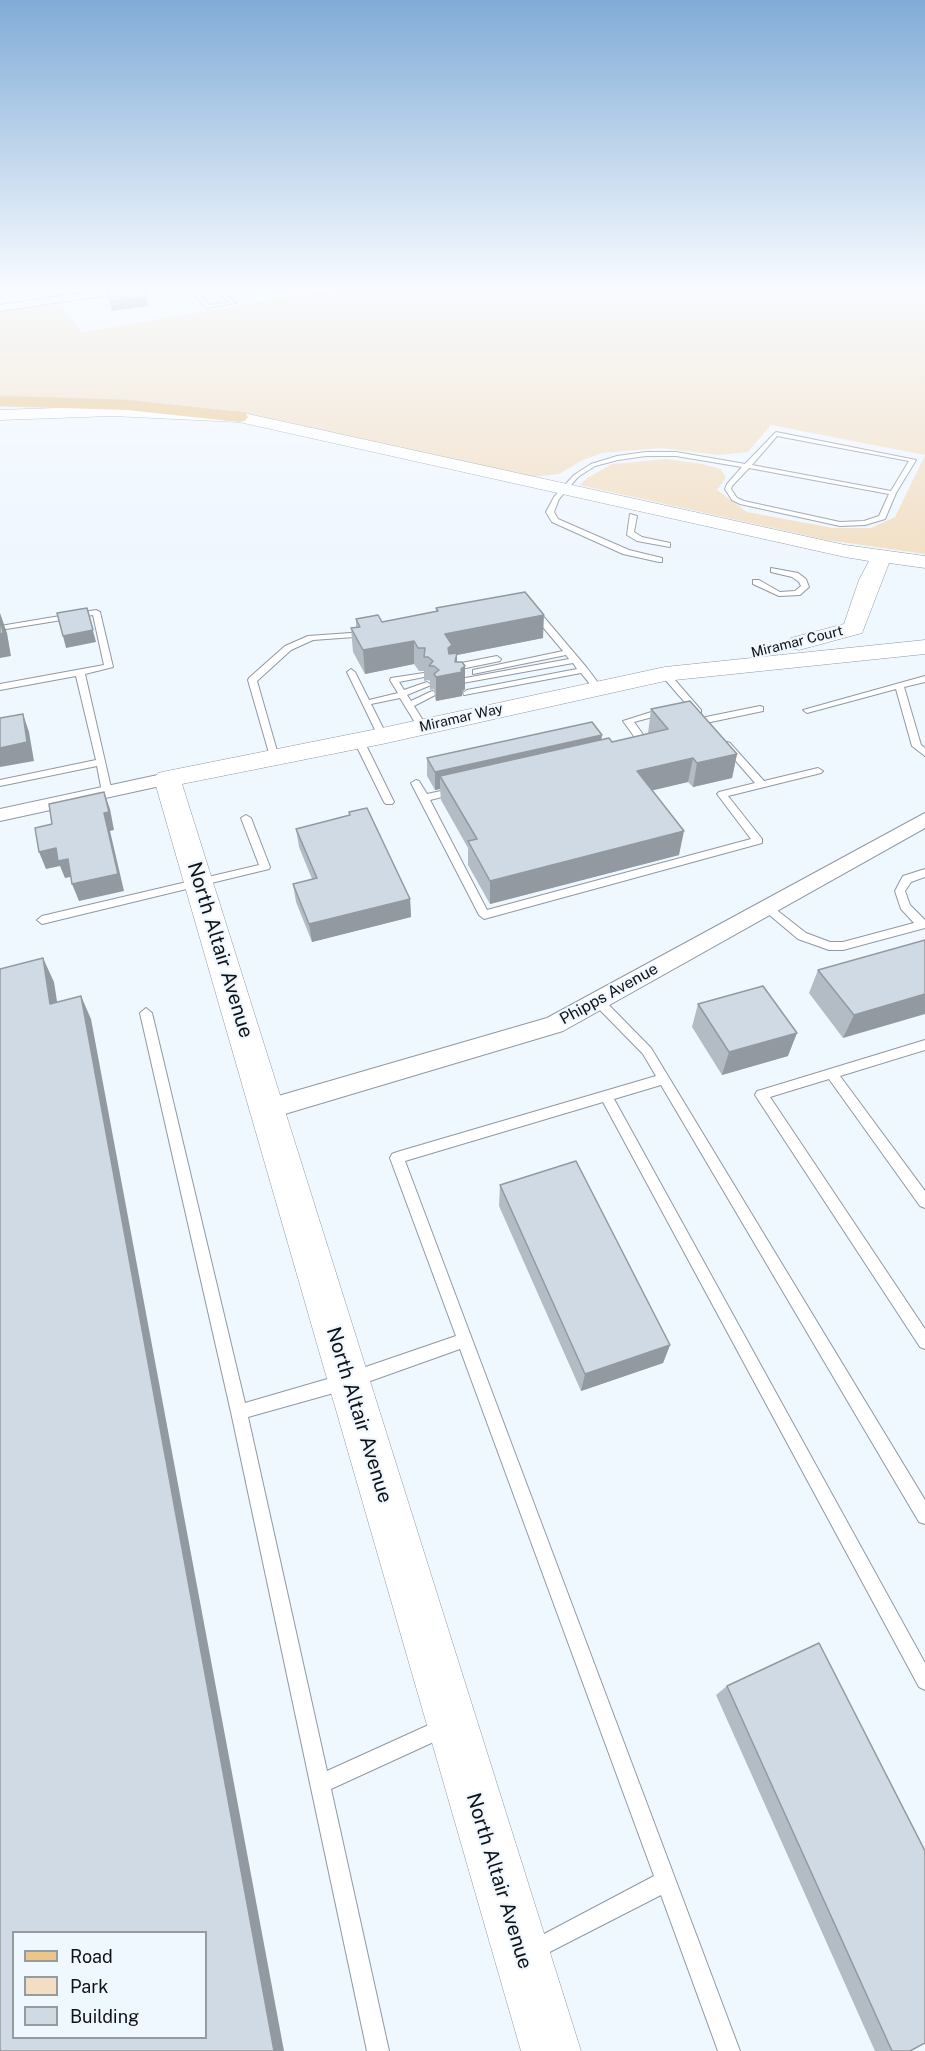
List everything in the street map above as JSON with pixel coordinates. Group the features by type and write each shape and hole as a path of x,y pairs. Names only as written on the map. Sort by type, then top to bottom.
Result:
{"main road":[{"path":"0,401 127,405 239,417 560,493 633,516 879,563 925,562"},
{"path":"0,415 112,411 239,417"},
{"path":"50,413 189,422 252,430 823,546 925,577"},
{"path":"0,423 84,417"},
{"name":"Miramar Court","path":"665,674 854,628 879,563"},
{"name":"Miramar Way","path":"167,779 370,738 406,700 584,671 665,674 925,647"},
{"name":"North Altair Avenue","path":"167,779 551,2051"}],"street":[{"name":"Miramar Way","path":"0,815 167,779"},
{"name":"Phipps Avenue","path":"268,1109 555,1025 925,819"}],"lane":[{"path":"776,434 913,460 882,517 865,523 840,524 742,503 734,499 728,489 747,466 776,434"},
{"path":"658,560 626,552 555,520 550,512 560,493 576,476 593,465 617,458 646,454 676,454 893,494"},
{"path":"633,516 630,533 640,539 667,545"},
{"path":"643,556 655,542"},
{"path":"756,582 770,591 787,594 796,593 805,586 803,581 795,576 774,570"},
{"path":"529,605 584,671"},
{"path":"0,628 96,612 109,667 0,687"},
{"path":"274,758 252,680 288,648 310,638 379,632"},
{"path":"566,649 497,666 459,680 584,671"},
{"path":"351,672 365,703 370,738 389,802"},
{"path":"80,673 107,792"},
{"path":"665,674 713,729"},
{"path":"807,710 925,679"},
{"path":"899,686 917,746 925,753"},
{"path":"365,703 406,700 428,687"},
{"path":"406,700 428,687"},
{"path":"406,700 428,687"},
{"path":"680,706 691,703"},
{"path":"635,750 647,747 628,721 670,709"},
{"path":"706,720 760,709"},
{"path":"720,737 762,785"},
{"path":"0,783 101,762"},
{"path":"416,783 484,915 758,841 722,794 818,771"},
{"path":"424,798 468,788"},
{"path":"42,920 265,867 246,818"},
{"path":"924,924 905,906 900,891 907,879 925,873"},
{"path":"765,907 802,936 829,946 843,946 924,924"},
{"path":"598,1001 647,1051 925,1516"},
{"path":"146,1013 238,1412 378,2051"},
{"path":"925,1046 761,1095 925,1342"},
{"path":"832,1074 925,1203"},
{"path":"664,1079 397,1158 729,2051"},
{"path":"606,1096 925,1681"},
{"path":"238,1412 348,1381 464,1340"},
{"path":"320,1784 451,1724"},
{"path":"522,1956 666,1881"}],"green space":[{"path":"0,381 925,381 925,455 771,425 748,452 718,455 662,448 602,453 583,460 559,474 531,477 235,411 150,402 0,399"},
{"path":"925,455 925,554 827,540 580,485 587,478 612,464 666,459 702,464 721,469 726,478 717,490 747,512 833,528 871,528 895,517"}],"building":[{"path":"525,592 544,615 445,634 452,645 448,648 449,654 457,653 455,662 462,662 465,666 461,669 462,672 436,677 434,674 439,670 434,666 429,666 433,661 424,657 425,648 418,648 414,641 363,650 351,628 360,627 356,619 378,615 382,622 438,611 436,608"},
{"path":"87,608 93,630 63,636 57,613"},
{"path":"0,617 3,633 0,634"},
{"path":"690,701 737,754 697,763 693,758 637,771 684,831 490,881 468,841 477,839 440,776 609,738 612,742 668,729 651,709"},
{"path":"23,714 27,742 0,748 0,718"},
{"path":"592,722 602,735 435,772 427,758"},
{"path":"104,792 109,812 104,813 118,874 72,884 68,859 58,861 56,848 39,852 35,828 52,824 49,804"},
{"path":"367,808 410,899 309,924 293,884 317,878 296,829 350,815 349,812"},
{"path":"925,940 925,994 854,1015 818,970"},
{"path":"43,958 50,1004 81,996 274,2051 0,2051 0,969"},
{"path":"763,986 797,1033 729,1052 698,1004"},
{"path":"576,1161 670,1345 585,1374 500,1185"},
{"path":"819,1643 925,1851 925,2043 910,2051 892,2051 727,1686"}]}
